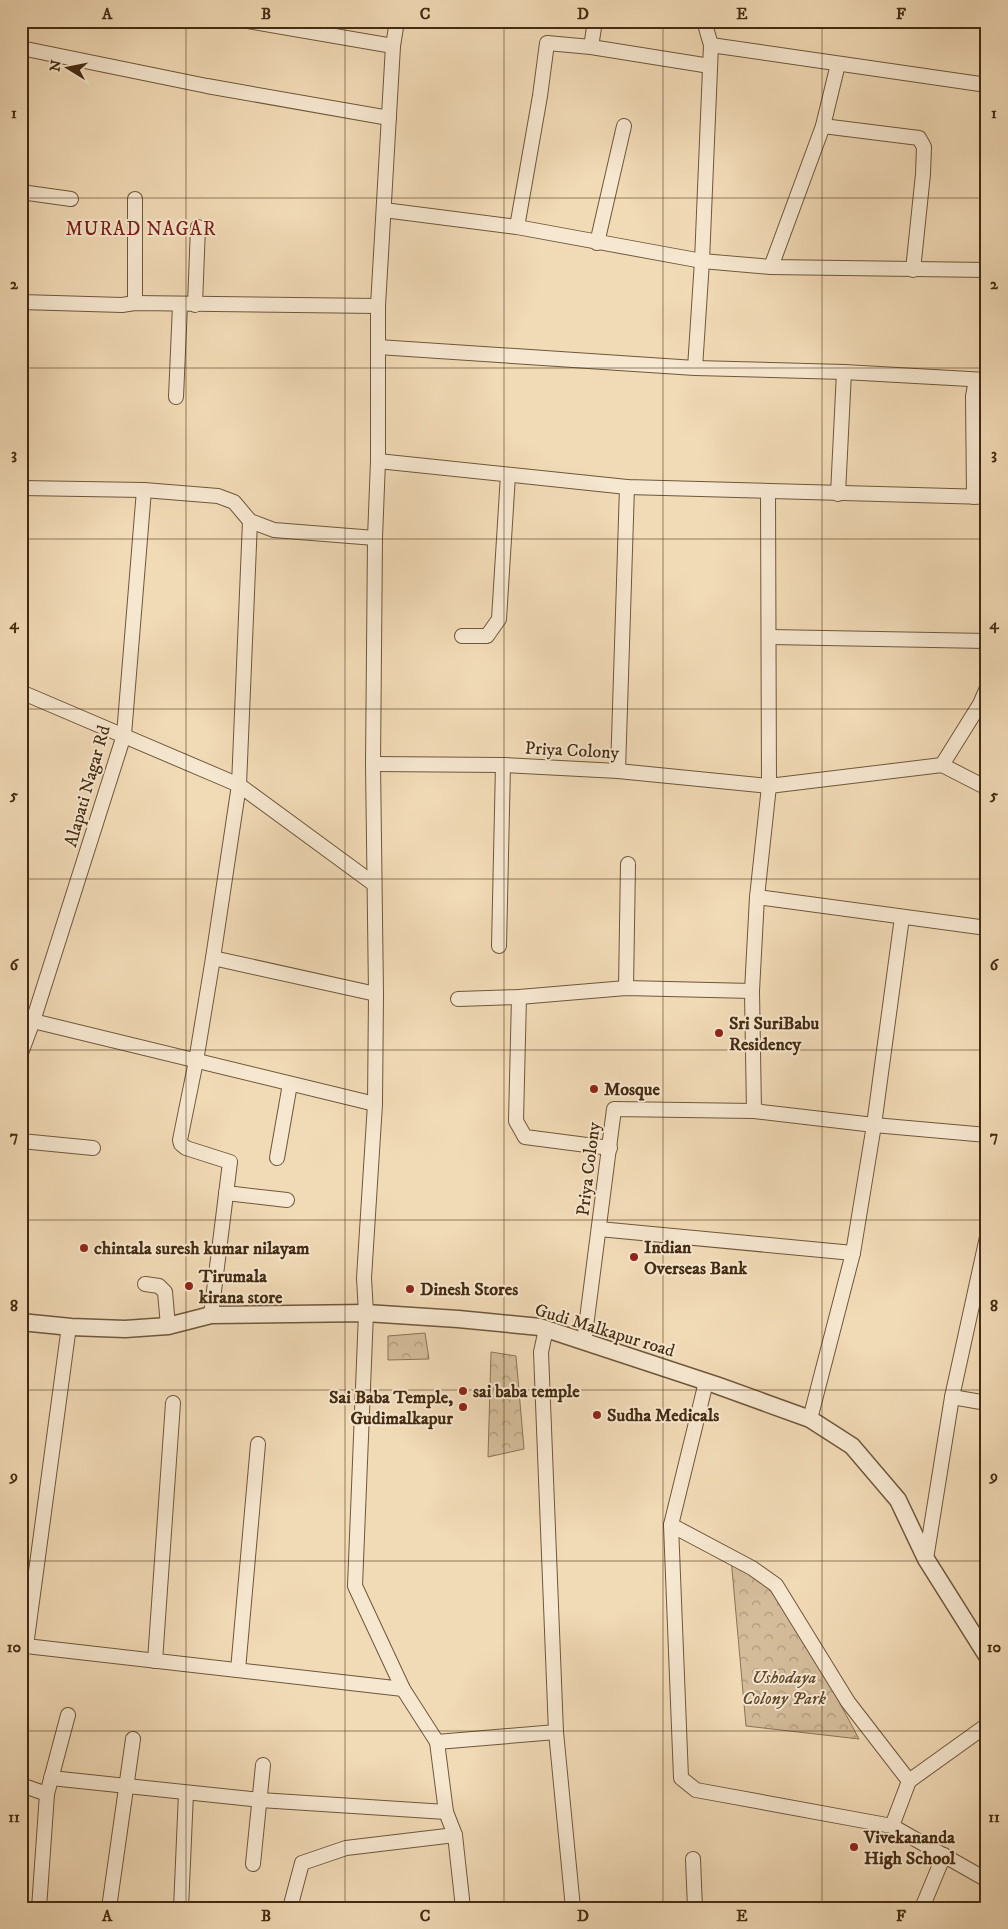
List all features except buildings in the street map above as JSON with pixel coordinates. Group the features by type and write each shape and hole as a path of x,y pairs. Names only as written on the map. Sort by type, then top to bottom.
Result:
{"street":[{"path":"248,21 393,46"},
{"path":"397,21 393,46 378,306 378,460 375,538 373,764 376,994 375,1104 364,1278 366,1312 355,1586 403,1689 437,1742 446,1812 455,1835 463,1908"},
{"path":"591,47 595,21"},
{"path":"695,368 702,261 711,45 704,21"},
{"path":"517,227 540,96 547,43 591,47 710,66"},
{"path":"711,45 987,85"},
{"path":"21,48 207,86 389,118"},
{"path":"771,267 824,126 838,64"},
{"path":"597,243 624,126"},
{"path":"824,126 918,138 924,146 913,270"},
{"path":"21,192 71,199"},
{"path":"135,199 135,304"},
{"path":"384,210 517,227 702,261 771,267 987,270"},
{"path":"195,305 198,227"},
{"path":"21,302 122,305 378,306"},
{"path":"176,397 180,305"},
{"path":"378,347 695,368 844,372 981,380 973,406 980,497 627,487 378,460"},
{"path":"838,494 844,372"},
{"path":"462,636 487,636 498,619 508,475"},
{"path":"618,771 627,487"},
{"path":"21,488 144,490 218,496 234,502 250,521 274,530 375,538"},
{"name":"Alapati Nagar Rd","path":"21,1053 33,1022 124,735 144,490"},
{"path":"754,1111 752,991 757,897 769,786 770,637 768,492"},
{"path":"211,1315 230,1162 191,1150 181,1144 180,1140 196,1061 239,785 250,521"},
{"path":"770,637 987,641"},
{"path":"987,688 980,704 942,765 987,788"},
{"path":"21,692 239,785 374,884"},
{"name":"Priya Colony","path":"373,764 503,765 618,771 769,786 942,765"},
{"path":"499,946 503,765"},
{"path":"626,988 628,864"},
{"path":"757,897 987,928"},
{"path":"810,1419 853,1253 874,1125 902,918"},
{"path":"213,958 376,994"},
{"path":"458,999 519,997 626,988 752,991"},
{"path":"519,997 516,1121 525,1137 610,1148"},
{"path":"33,1022 375,1104"},
{"path":"277,1158 290,1084"},
{"name":"Priya Colony","path":"584,1342 614,1110 754,1111 874,1125 987,1135"},
{"path":"21,1141 93,1148"},
{"path":"226,1193 286,1200"},
{"path":"599,1229 853,1253"},
{"path":"926,1559 952,1397 987,1238"},
{"path":"145,1284 156,1285 165,1292 168,1326"},
{"name":"Gudi Malkapur road","path":"21,1322 125,1329 168,1326 211,1315 366,1312 458,1319 540,1327 706,1382 810,1419 852,1446 898,1500 926,1559 987,1656"},
{"path":"69,1326 24,1648 403,1689"},
{"path":"546,1329 541,1352 556,1732 573,1908"},
{"path":"706,1382 671,1525 681,1778 696,1790 892,1826 987,1880"},
{"path":"952,1397 987,1403"},
{"path":"155,1661 173,1403"},
{"path":"238,1670 258,1444"},
{"path":"671,1525 752,1568 776,1585 848,1702 909,1781"},
{"path":"39,1908 47,1794 68,1715"},
{"path":"892,1826 909,1781 987,1724"},
{"path":"437,1742 556,1732"},
{"path":"109,1908 133,1739"},
{"path":"253,1864 263,1765"},
{"path":"51,1778 260,1800 446,1812"},
{"path":"21,1785 47,1794"},
{"path":"181,1908 186,1793"},
{"path":"290,1908 302,1863 346,1848 455,1835"},
{"path":"922,1908 944,1855"},
{"path":"693,1859 695,1908"}],"green space":[{"path":"425,1333 429,1359 388,1360 388,1336"},
{"path":"491,1352 516,1356 524,1449 488,1457"},
{"name":"Ushodaya Colony Park","path":"731,1558 776,1584 859,1739 746,1726"}],"place":[{"name":"Sri SuriBabu Residency","path":"719,1033"},
{"name":"Mosque","path":"594,1089"},
{"name":"chintala suresh kumar nilayam","path":"84,1248"},
{"name":"Indian Overseas Bank","path":"634,1257"},
{"name":"Tirumala kirana store","path":"189,1286"},
{"name":"Dinesh Stores","path":"410,1289"},
{"name":"sai baba temple","path":"463,1391"},
{"name":"Sai Baba Temple, Gudimalkapur","path":"463,1407"},
{"name":"Sudha Medicals","path":"597,1415"},
{"name":"Vivekananda High School","path":"854,1847"}],"district":[{"name":"MURAD NAGAR","path":"141,228"}]}
